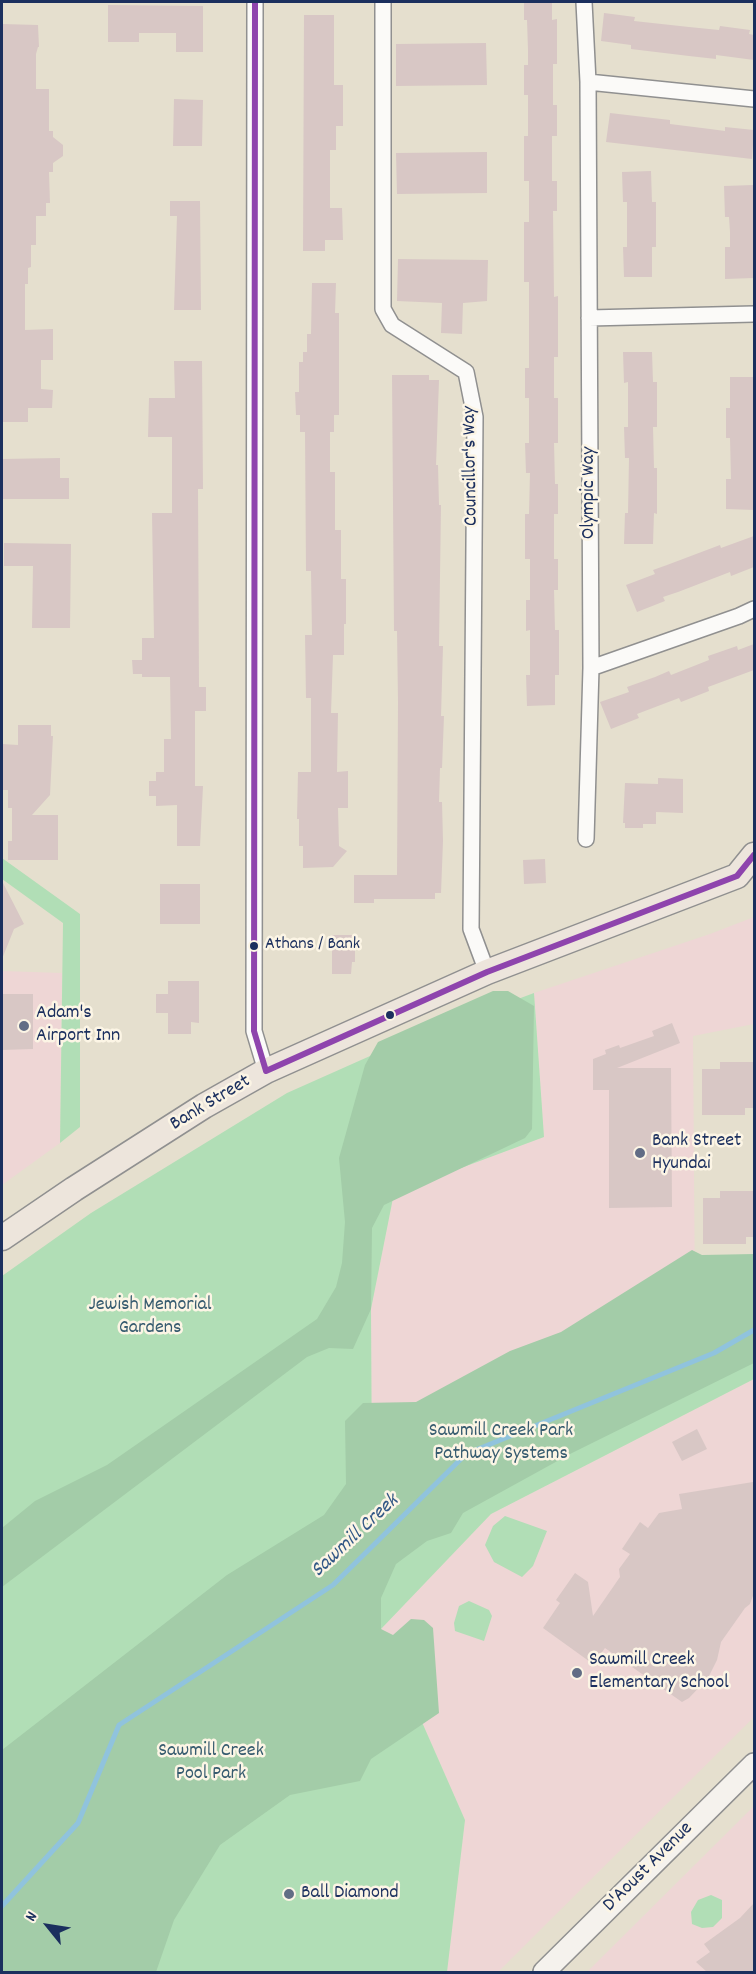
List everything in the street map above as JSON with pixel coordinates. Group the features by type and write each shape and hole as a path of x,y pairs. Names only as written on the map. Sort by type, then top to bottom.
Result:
{"main road":[{"name":"Bank Street","path":"2,1238 195,1112 266,1071 487,972 746,878 754,855"}],"street":[{"path":"255,2 254,1031 266,1071"},
{"name":"Councillor's Way","path":"383,2 383,309 392,326 466,372 475,417 471,929 487,972"},
{"name":"Olympic Way","path":"585,2 588,82 591,668 586,839"},
{"path":"588,82 754,99"},
{"path":"589,318 754,314"},
{"path":"591,668 754,609"},
{"name":"D'Aoust Avenue","path":"544,1972 754,1764"}],"shaded area":[{"path":"754,917 754,1024 693,1036 695,1309 372,1487 371,1309 394,1193 544,1137 534,993"},
{"path":"2,971 62,973 60,1143 2,1185"},
{"name":"Sawmill Creek Elementary School","path":"754,1379 754,1717 498,1972 447,1972 465,1820 381,1629 491,1514"},
{"path":"754,1806 754,1972 587,1972"}],"green space":[{"path":"2,858 80,914 80,1127 60,1143 63,923 2,879"},
{"path":"493,991 508,991 534,1006 532,1129 525,1138 384,1205 372,1228 371,1309 353,1349 329,1348 307,1357 2,1587 2,1528 35,1501 107,1465 317,1319 336,1287 342,1263 345,1222 339,1158 365,1065 378,1042"},
{"path":"534,993 544,1137 394,1193 371,1309 372,1486 754,1275 754,1379 491,1514 381,1629 465,1820 447,1972 2,1972 2,1276 91,1213 287,1093 397,1044"},
{"path":"692,1250 702,1255 754,1254 754,1363 572,1453 463,1513 451,1533 427,1541 396,1564 381,1598 381,1629 393,1635 411,1619 424,1620 433,1628 439,1713 371,1759 360,1781 290,1795 220,1845 174,1920 156,1972 2,1972 2,1750 227,1575 324,1515 346,1484 345,1421 363,1403 416,1402 510,1351 561,1332"},
{"path":"505,1516 547,1531 533,1566 522,1577 494,1562 485,1545 493,1526"},
{"path":"469,1601 489,1610 492,1616 484,1641 455,1631 454,1623 459,1606"},
{"path":"711,1895 722,1900 722,1918 713,1927 702,1928 692,1924 691,1912 698,1900"}],"building":[{"path":"524,2 552,2 552,20 557,19 557,64 553,64 553,105 557,105 557,136 552,136 552,181 557,181 557,211 553,211 554,297 558,296 558,357 554,357 554,398 558,398 558,443 554,443 558,514 554,514 554,559 558,559 558,590 554,590 555,630 559,630 559,675 555,675 555,705 527,706 526,675 530,675 530,630 526,631 526,600 530,600 530,559 525,559 525,514 529,514 530,473 526,473 525,443 529,443 529,398 525,398 525,368 529,368 529,282 524,282 524,222 529,222 529,181 524,181 524,136 528,136 528,95 524,95 524,65 528,65 528,50"},
{"path":"108,5 203,6 203,52 176,52 176,33 139,33 139,42 108,42"},
{"path":"604,13 635,17 634,21 719,30 720,26 750,30 749,34 754,35 754,60 716,55 716,59 631,49 631,45 601,41"},
{"path":"304,15 334,15 334,85 343,85 343,126 336,126 336,150 330,150 330,208 342,208 343,240 325,240 325,251 303,251"},
{"path":"2,24 38,25 36,89 49,89 49,131 53,131 53,137 63,145 63,156 53,163 53,172 49,172 50,203 46,203 46,216 36,216 36,245 31,245 31,267 28,268 28,284 25,284 25,330 53,329 53,360 41,360 41,389 53,390 52,408 28,408 28,422 2,422"},
{"path":"486,43 487,85 396,86 396,44"},
{"path":"174,99 203,100 202,146 173,146"},
{"path":"610,113 670,120 670,124 725,131 725,127 754,130 752,159 606,142"},
{"path":"487,152 487,193 397,194 396,153"},
{"path":"651,171 652,202 656,202 656,247 652,247 652,277 624,277 623,247 627,247 627,202 623,202 622,172"},
{"path":"753,185 754,278 725,279 725,247 730,247 730,232 729,217 725,217 724,186"},
{"path":"170,201 200,201 201,310 174,310 177,216 170,216"},
{"path":"398,259 488,260 487,301 463,303 462,334 441,333 442,303 397,301"},
{"path":"312,283 336,283 335,313 339,313 339,415 334,415 334,432 330,432 330,472 335,472 335,530 341,530 341,579 346,579 346,624 344,624 344,655 333,655 331,713 338,713 337,772 348,771 348,808 338,808 339,846 347,851 333,867 303,868 303,846 299,846 299,819 297,819 298,772 311,772 311,698 306,698 305,635 312,635 311,571 306,571 305,432 300,432 300,415 296,415 295,392 299,392 299,362 303,362 303,352 307,352 307,334 311,334"},
{"path":"623,352 652,352 653,382 657,382 657,427 653,427 654,468 657,468 657,514 654,513 653,544 624,544 625,513 628,513 629,458 625,458 624,427 628,427 628,382 624,383"},
{"path":"174,361 202,361 203,489 198,489 199,687 206,687 206,711 195,711 195,786 203,786 200,846 177,846 177,805 156,806 156,796 149,796 149,781 156,781 156,772 164,772 164,739 171,739 170,677 142,677 142,674 133,674 132,660 142,660 142,638 154,638 152,513 172,513 172,437 148,437 149,398 175,398"},
{"path":"392,375 429,375 429,380 439,380 436,465 438,465 439,505 441,505 439,646 443,646 441,716 444,716 439,802 442,802 443,841 441,893 435,893 435,899 374,899 374,903 354,903 354,875 397,875 398,702 397,631 394,631"},
{"path":"730,377 754,377 754,510 726,509 726,479 731,479 730,438 726,438 726,408 730,408"},
{"path":"60,458 60,478 69,478 69,499 2,499 2,459"},
{"path":"754,536 754,567 731,576 730,572 663,597 665,601 637,612 626,585 655,574 653,570 720,545 721,548"},
{"path":"4,543 71,544 70,628 32,628 33,566 4,566"},
{"path":"754,644 754,670 708,687 709,691 681,702 679,698 637,714 639,718 611,729 600,702 629,692 627,687 669,671 671,675 709,660 708,656 737,646 738,650"},
{"path":"18,725 51,725 51,736 53,736 50,795 32,815 58,815 58,860 8,860 8,841 12,841 12,808 8,808 8,790 2,790 2,744 18,745"},
{"path":"658,778 683,779 683,813 656,812 656,824 643,824 643,828 625,828 625,823 623,823 625,783 658,784"},
{"path":"545,859 546,883 524,884 523,860"},
{"path":"2,881 24,924 14,929 2,959"},
{"path":"160,884 200,884 200,924 160,924"},
{"path":"332,935 355,935 355,962 352,962 351,974 332,974"},
{"path":"168,981 199,981 199,1023 191,1022 191,1034 168,1034 168,1013 156,1013 156,994 168,994"},
{"name":"Adam's Airport Inn","path":"2,994 33,994 33,1049 2,1050"},
{"name":"Bank Street Hyundai","path":"672,1023 680,1043 617,1068 671,1068 672,1207 609,1208 609,1090 593,1090 593,1059 606,1054 605,1050 619,1045 620,1048 654,1036 652,1031"},
{"path":"720,1062 754,1062 754,1108 745,1108 745,1115 702,1115 702,1069 720,1069"},
{"path":"720,1191 754,1191 754,1237 746,1237 746,1244 703,1244 703,1198 720,1198"},
{"path":"697,1429 707,1449 682,1461 672,1442"},
{"path":"753,1482 754,1593 750,1604 721,1642 717,1660 708,1678 689,1698 682,1702 605,1648 593,1664 543,1628 560,1603 556,1600 575,1573 588,1582 593,1616 620,1577 619,1569 630,1554 622,1549 640,1522 648,1528 659,1513 682,1509 679,1494"},
{"path":"754,1903 754,1972 707,1972 696,1962 710,1952 704,1944 740,1918"}],"waterway":[{"name":"Sawmill Creek","path":"2,1906 78,1823 119,1725 333,1585 466,1454 714,1353 754,1330"}],"transit line":[{"path":"255,2 254,1031 266,1071"},
{"path":"266,1071 487,972 737,876 754,855"}],"place":[{"name":"Athans / Bank","path":"254,946"},
{"name":"Adam's Airport Inn","path":"24,1026"},
{"name":"Bank Street Hyundai","path":"640,1153"},
{"name":"Sawmill Creek Elementary School","path":"577,1673"},
{"name":"Ball Diamond","path":"289,1894"}],"park label":[{"name":"Jewish Memorial Gardens","path":"150,1318"},
{"name":"Sawmill Creek Park Pathway Systems","path":"501,1444"},
{"name":"Sawmill Creek Pool Park","path":"211,1764"}]}
